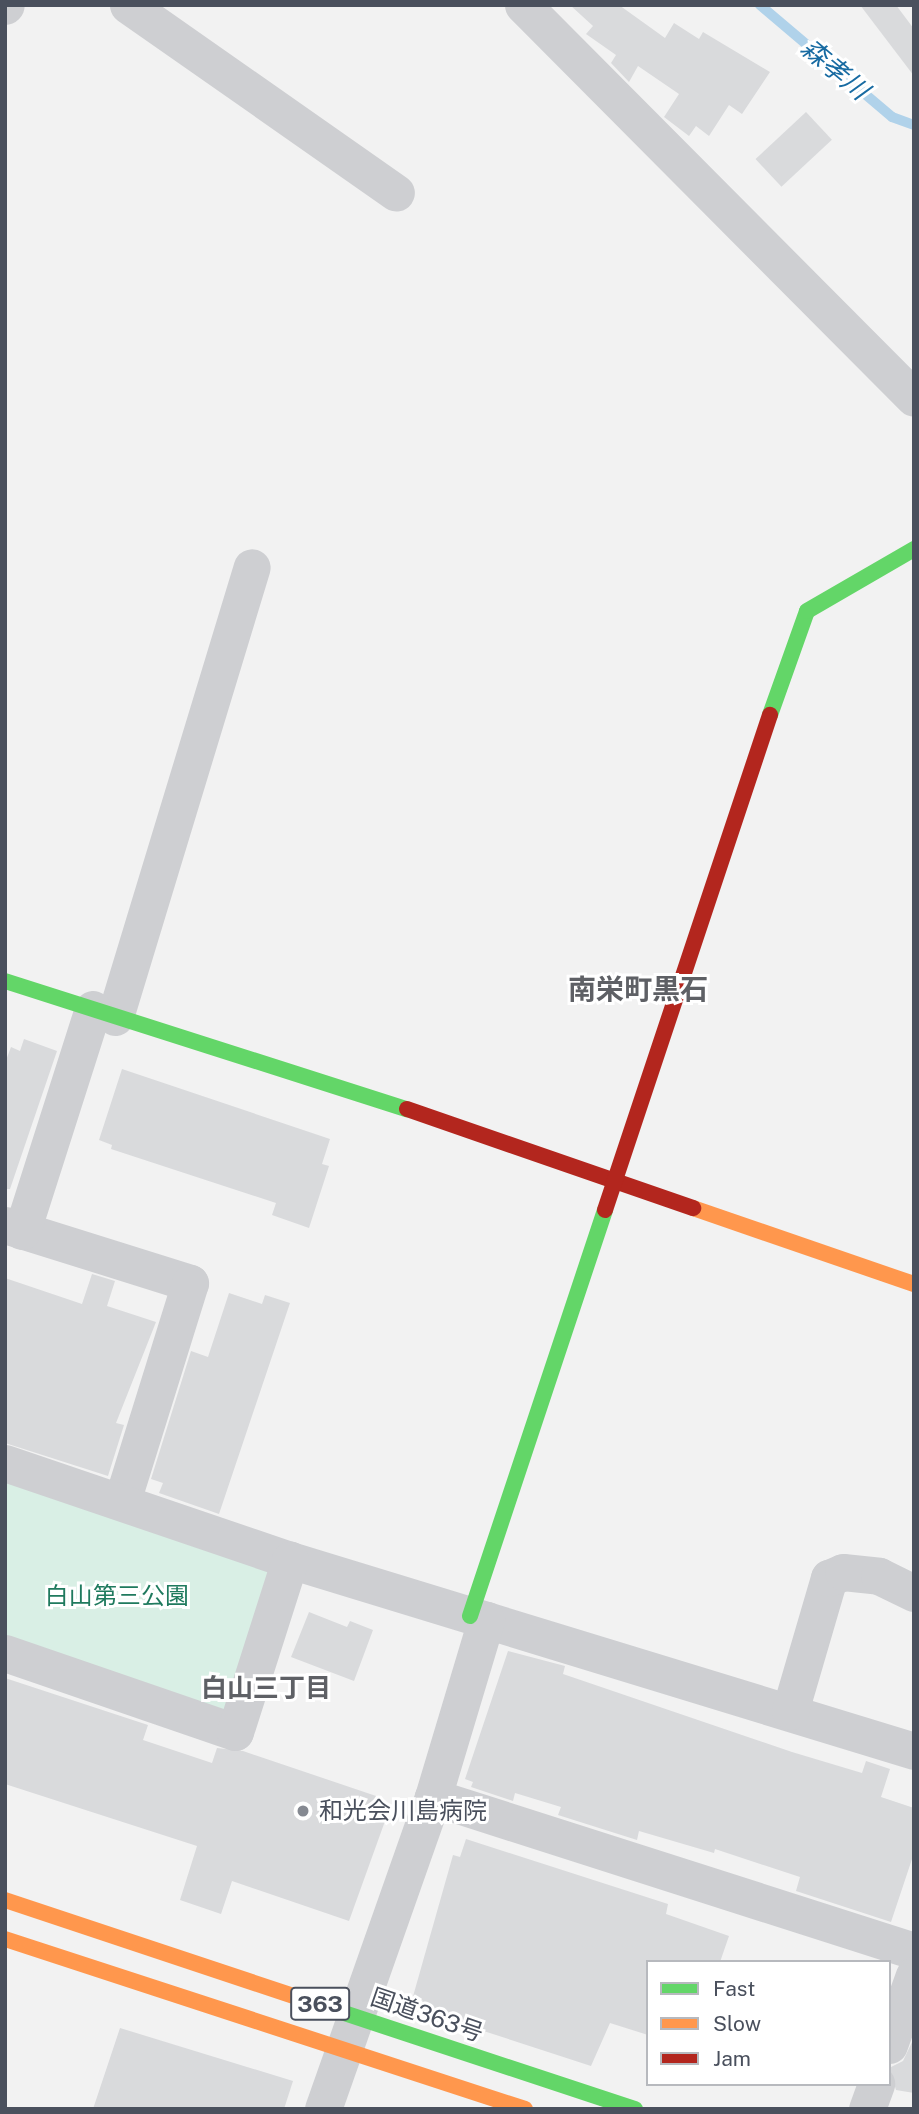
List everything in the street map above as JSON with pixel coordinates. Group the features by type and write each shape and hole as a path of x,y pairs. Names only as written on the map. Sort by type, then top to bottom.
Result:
{"main road":[{"path":"478,1618 611,1181 766,715 807,611 914,549"},
{"path":"5,981 387,1102 914,1284"},
{"name":"国道363号","path":"5,1900 349,2031 525,2109"},
{"name":"国道363号","path":"5,1939 635,2109"}],"street":[{"path":"128,5 396,193"},
{"path":"523,5 914,398"},
{"path":"123,1499 190,1283 14,1228 104,1013 252,567"},
{"path":"5,1463 123,1499 290,1560 914,1751"},
{"path":"5,1653 236,1732 290,1560"},
{"path":"790,1711 829,1578 843,1572 880,1576 914,1593"},
{"path":"323,2109 433,1797 478,1618"},
{"path":"433,1797 914,1951"},
{"path":"891,2039 914,1975"},
{"path":"867,2109 875,2086"}],"green space":[{"name":"白山第三公園","path":"5,1478 265,1562 277,1579 223,1712 5,1642"}],"building":[{"path":"570,5 619,5 665,38 674,23 699,39 703,32 770,72 742,114 729,105 709,136 696,126 689,136 664,117 679,94 638,66 629,82 611,63 616,55 586,34 593,26"},
{"path":"860,5 896,5 914,29 914,76"},
{"path":"806,112 832,140 781,187 756,159"},
{"path":"24,1039 57,1051 10,1189 5,1189 5,1063 11,1047 20,1051"},
{"path":"122,1069 330,1139 322,1164 329,1166 309,1228 272,1215 276,1203 111,1149 112,1145 99,1140"},
{"path":"92,1274 115,1281 107,1306 156,1322 116,1423 124,1425 108,1476 5,1443 5,1278 82,1304"},
{"path":"229,1293 262,1304 265,1295 290,1303 219,1514 159,1493 163,1483 151,1479 191,1351 208,1357"},
{"path":"309,1612 347,1627 350,1621 373,1630 354,1681 291,1657"},
{"path":"508,1651 565,1666 563,1674 792,1752 862,1773 866,1761 890,1769 881,1797 914,1808 914,1853 891,1922 796,1891 800,1877 715,1849 714,1853 639,1831 637,1840 558,1815 561,1807 515,1793 513,1801 471,1787 473,1782 465,1779"},
{"path":"5,1678 148,1725 143,1740 212,1763 217,1748 243,1751 382,1798 379,1806 389,1810 349,1921 232,1881 221,1914 180,1900 197,1846 5,1784"},
{"path":"466,1839 668,1904 666,1914 729,1936 721,1960 646,1960 646,2034 610,2023 591,2066 410,2007 453,1855 460,1857"},
{"path":"120,2028 293,2081 284,2109 93,2109"},
{"path":"914,2038 914,2093 896,2090 891,2067 903,2061"}],"waterway":[{"name":"森孝川","path":"760,5 892,117 914,125"}],"traffic: fast":[{"path":"770,715 807,611 914,549"},
{"path":"5,981 407,1109"},
{"path":"470,1616 605,1210"},
{"path":"317,2004 635,2109"}],"traffic: slow":[{"path":"693,1208 914,1284"},
{"path":"5,1900 317,2004"},
{"path":"5,1939 525,2109"}],"traffic: jam":[{"path":"605,1210 770,715"},
{"path":"407,1109 693,1208"}],"place":[{"name":"和光会川島病院","path":"303,1811"}],"district":[{"name":"南栄町黒石","path":"638,989"},
{"name":"白山三丁目","path":"266,1688"}]}
